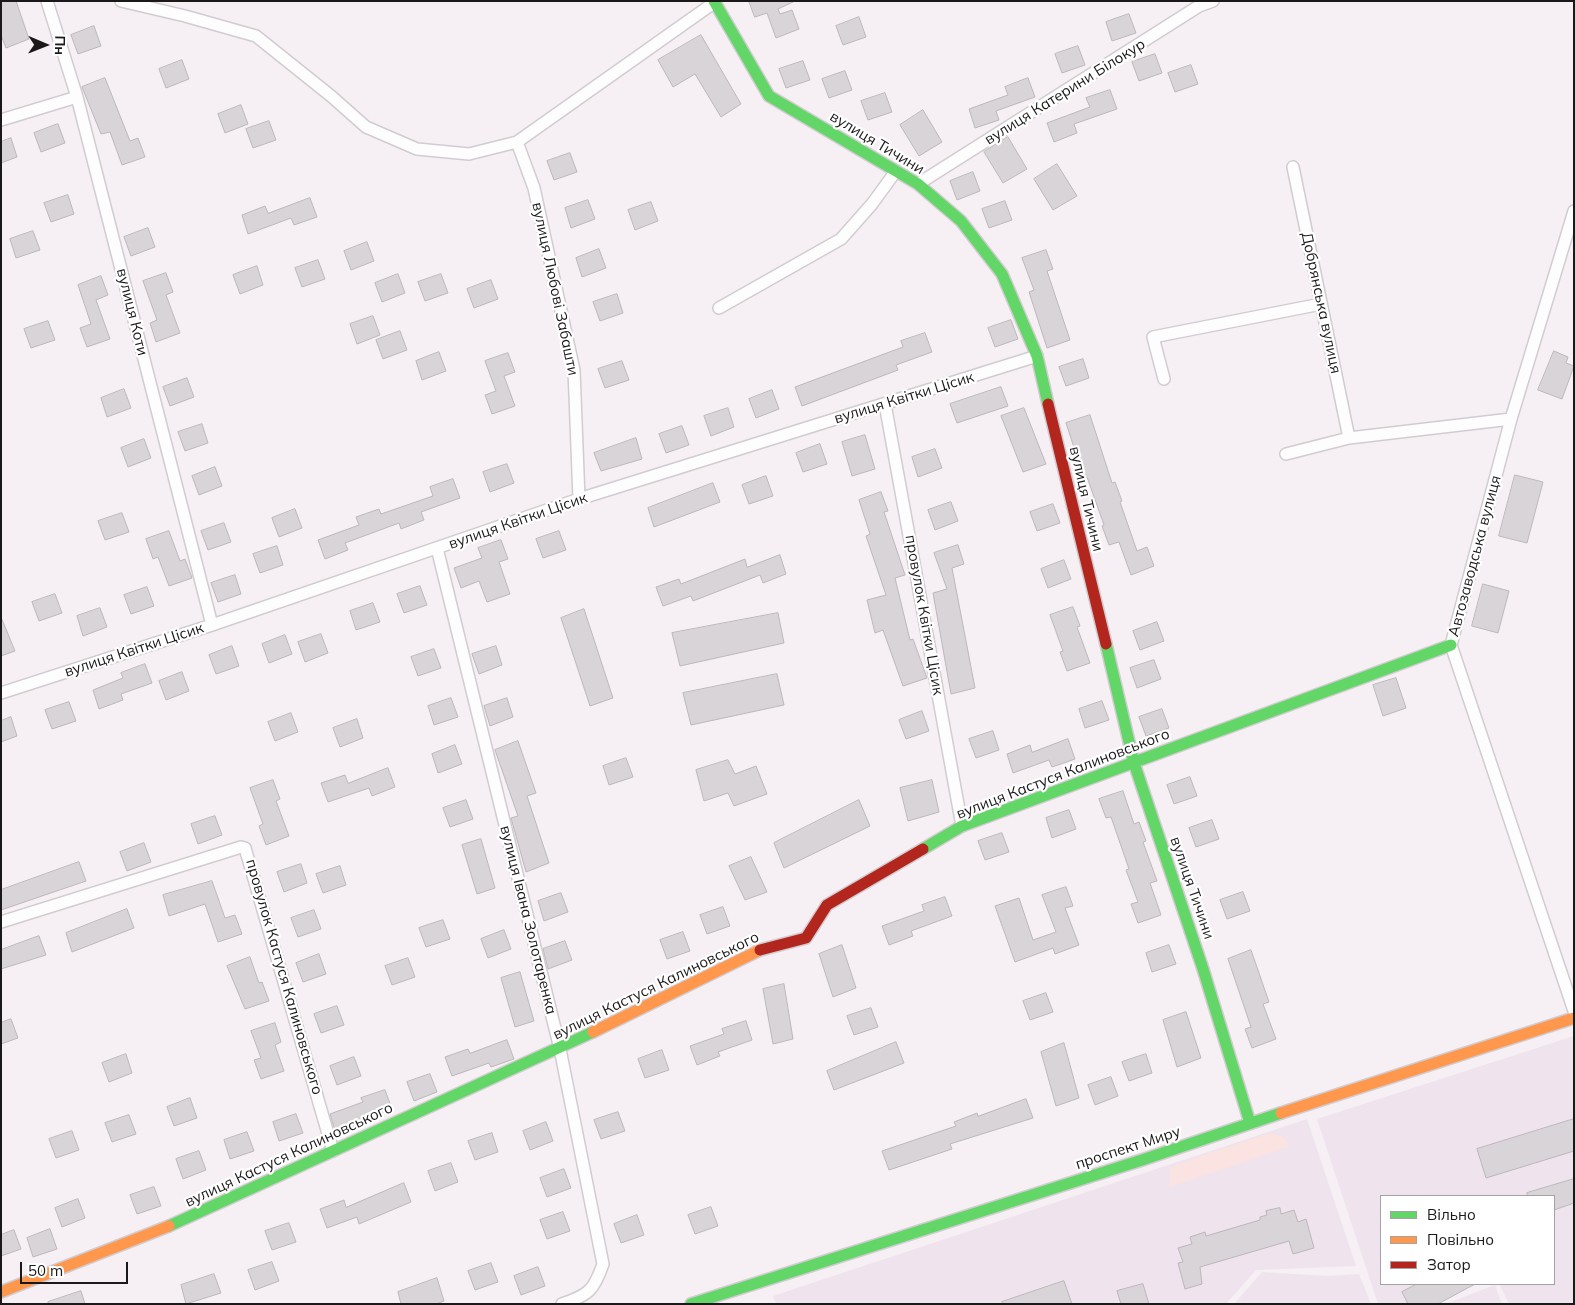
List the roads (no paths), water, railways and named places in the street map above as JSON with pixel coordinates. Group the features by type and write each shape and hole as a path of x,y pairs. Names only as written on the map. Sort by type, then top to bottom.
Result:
{"street":[{"name":"вулиця Коти","path":"47,1 78,97 212,625"},
{"path":"121,1 185,16 256,36 331,96 366,127 417,148 469,154 518,142 715,2"},
{"name":"вулиця Катерини Білокур","path":"918,184 1199,6 1213,1"},
{"name":"вулиця Тичини","path":"715,2 769,96 918,184 961,221 1002,274 1037,356 1134,763 1203,968 1250,1123"},
{"path":"1,120 78,97"},
{"name":"вулиця Любові Забашти","path":"518,142 534,188 574,370 579,499"},
{"name":"Добрянська вулиця","path":"1293,167 1349,438"},
{"path":"719,308 841,238 872,204 896,170"},
{"name":"Автозаводська вулиця","path":"1574,211 1511,419 1451,645 1574,1011"},
{"path":"1164,379 1153,337 1322,304"},
{"name":"вулиця Квітки Цісик","path":"1,692 212,625 579,499 1037,356"},
{"name":"провулок Квітки Цісик","path":"885,404 962,826"},
{"path":"1286,454 1349,438 1511,419"},
{"name":"вулиця Івана Золотаренка","path":"438,548 560,1049 603,1264 596,1284 580,1298 562,1304"},
{"name":"вулиця Кастуся Калиновського","path":"1,1292 195,1216 333,1151 560,1049 757,951 806,938 826,905 962,826 1451,645"},
{"name":"провулок Кастуся Калиновського","path":"1,922 241,847 245,848 333,1151"},
{"name":"проспект Миру","path":"691,1304 1142,1160 1574,1018"}]}
